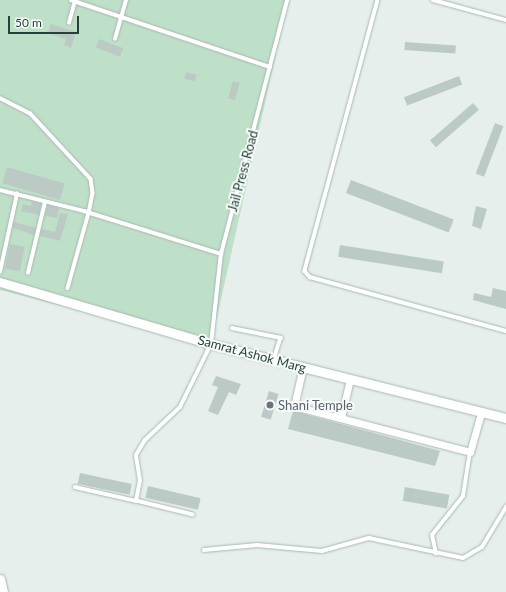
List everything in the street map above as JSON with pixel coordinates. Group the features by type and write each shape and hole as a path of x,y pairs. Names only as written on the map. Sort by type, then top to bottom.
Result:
{"street":[{"name":"Samrat Ashok Marg","path":"0,282 211,344 481,413 506,418"},
{"path":"304,367 294,406 470,452 481,413"},
{"path":"341,418 350,379"},
{"path":"0,579 3,592"}],"lane":[{"path":"69,23 73,0 270,67"},
{"path":"115,39 126,0"},
{"name":"Jail Press Road","path":"136,502 139,447 180,407 211,344 221,254 287,0"},
{"path":"378,0 305,271 310,277 506,331"},
{"path":"433,0 506,20"},
{"path":"0,98 30,114 85,171 94,186 89,213 68,288"},
{"path":"0,190 89,213 221,254"},
{"path":"0,272 17,194"},
{"path":"28,273 45,202"},
{"path":"232,328 281,338 274,360"},
{"path":"436,554 432,535 463,496 470,452"},
{"path":"75,487 193,515"},
{"path":"204,550 257,545 322,551 369,538 436,554 463,558 474,555 506,507"}],"green space":[{"path":"0,0 288,0 211,344 0,290"}],"building":[{"path":"51,24 76,32 71,48 64,45 66,39 48,33"},
{"path":"99,39 123,48 120,57 96,47"},
{"path":"405,42 456,46 455,54 404,50"},
{"path":"186,72 197,75 195,82 184,79"},
{"path":"459,76 462,84 407,106 404,97"},
{"path":"233,81 240,83 235,100 228,98"},
{"path":"473,103 479,110 436,147 430,140"},
{"path":"495,123 503,126 484,177 476,173"},
{"path":"7,167 65,184 60,200 2,183"},
{"path":"351,180 454,219 449,232 346,193"},
{"path":"32,201 41,204 39,215 21,211 23,204 31,206"},
{"path":"48,205 59,208 57,218 45,216"},
{"path":"476,206 487,209 481,229 472,226"},
{"path":"60,213 68,214 60,241 40,236 42,229 55,232"},
{"path":"14,222 36,228 34,235 13,228"},
{"path":"10,244 25,247 20,271 5,269"},
{"path":"340,245 444,261 442,273 338,257"},
{"path":"493,288 506,291 506,309 473,300 474,293 491,297"},
{"path":"216,376 241,384 236,395 229,392 218,415 208,411 218,387 212,385"},
{"name":"Shani Temple","path":"269,391 279,394 271,420 261,417"},
{"path":"293,411 440,451 435,466 288,429"},
{"path":"80,473 132,484 130,495 78,484"},
{"path":"148,486 201,498 198,510 145,498"},
{"path":"405,487 449,495 447,509 403,501"}],"place":[{"name":"Shani Temple","path":"270,405"}]}
